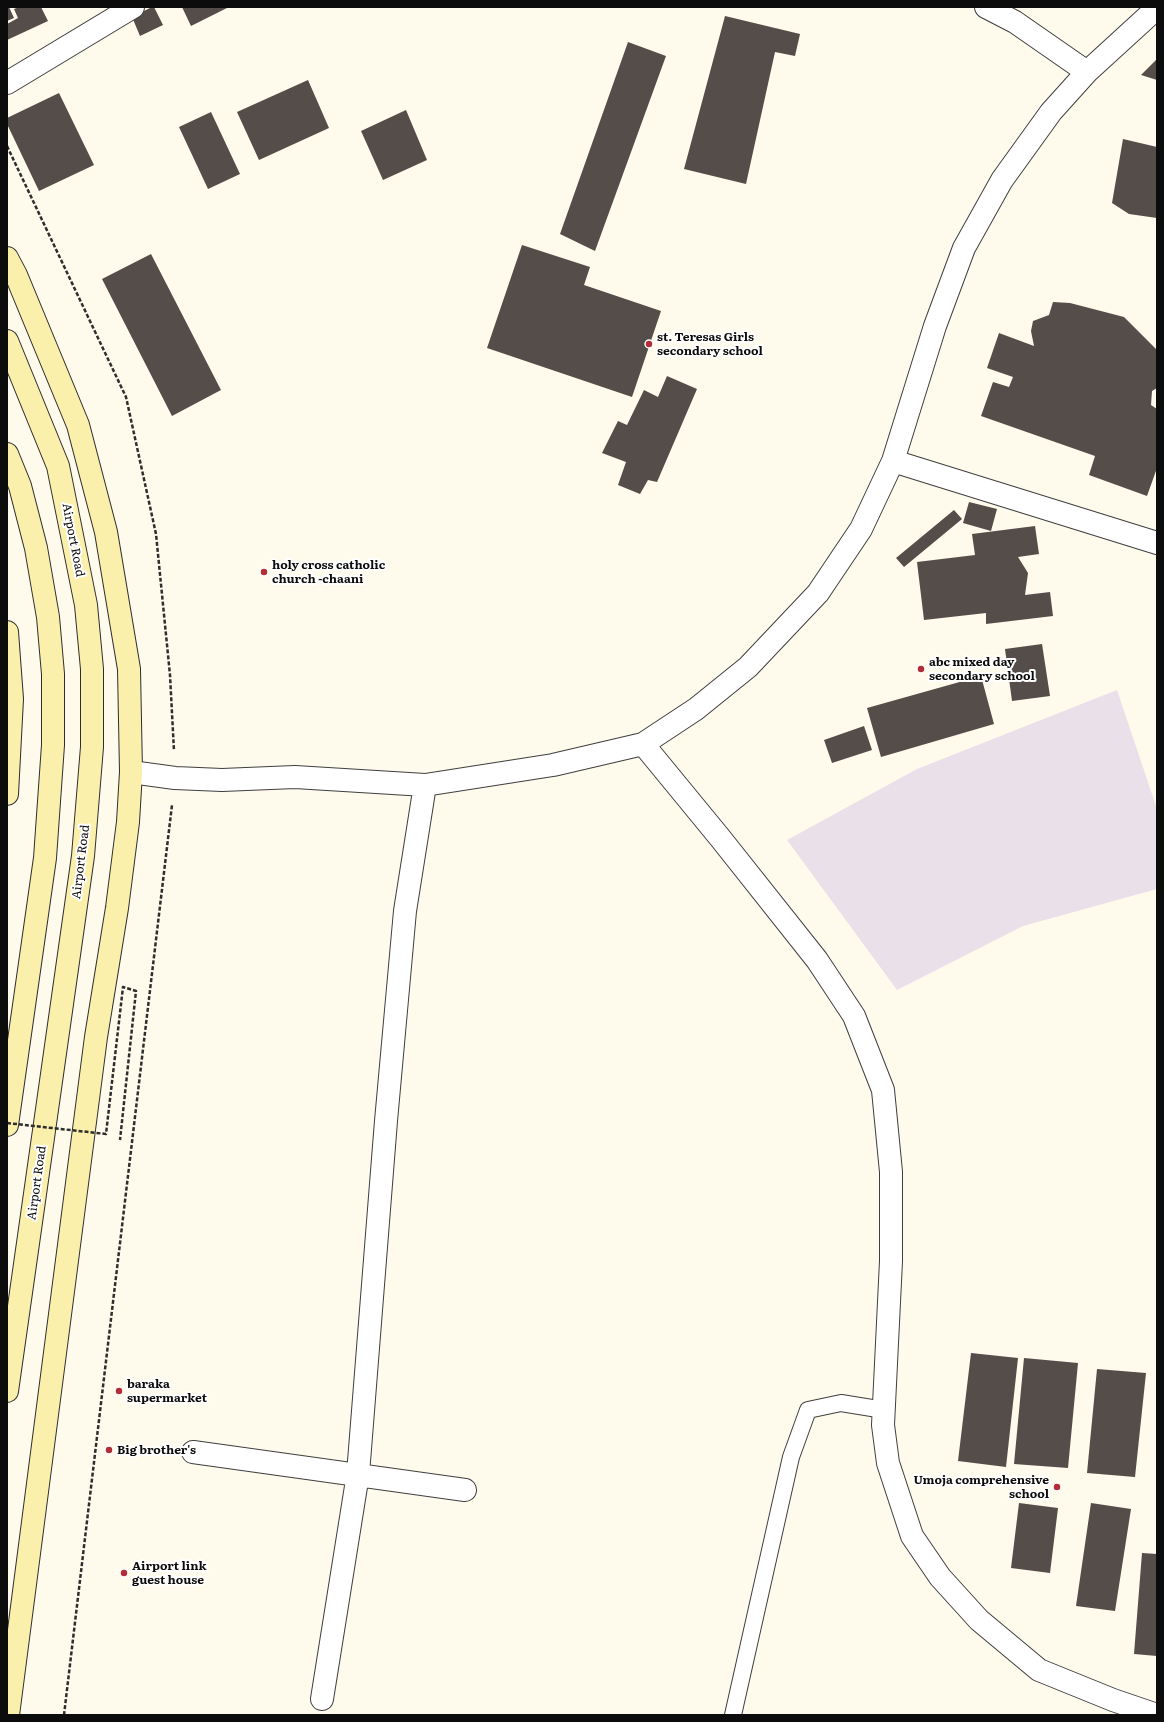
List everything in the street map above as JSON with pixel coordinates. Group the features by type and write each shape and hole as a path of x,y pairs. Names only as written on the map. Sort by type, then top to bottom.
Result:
{"main road":[{"path":"7,258 16,275 78,425 106,532 129,669 131,772 128,822 119,893 96,1037 8,1715"},
{"name":"Airport Road","path":"7,341 58,466 86,606 92,669 92,747 83,856 7,1391"},
{"path":"7,454 20,486 36,548 48,617 53,674 53,745 45,858 7,1124"},
{"path":"7,632 12,699 7,794"}],"street":[{"path":"7,83 133,7"},
{"path":"986,7 1015,22 1087,72"},
{"path":"131,772 175,778 222,780 295,777 425,785 553,765 643,744 696,709 748,667 818,593 861,529 893,461 935,326 964,248 1006,174 1051,112 1087,72 1157,8"},
{"path":"893,461 1157,543"},
{"path":"643,744 817,960 854,1016 883,1090 891,1172 891,1261 883,1425 888,1463 912,1536 940,1577 980,1620 1038,1670 1113,1700 1157,1714"},
{"path":"322,1699 358,1474 385,1129 405,911 425,785"},
{"path":"193,1452 465,1490"}],"lane":[{"path":"732,1715 791,1457 808,1410 841,1403 884,1410"}],"path":[{"path":"7,1124 106,1134 123,987 136,991 120,1140"}],"shaded area":[{"path":"1117,690 1157,809 1157,889 1023,926 897,990 787,840 917,769"}],"building":[{"path":"7,7 9,7 14,18 7,21"},
{"path":"19,7 41,7 48,21 7,40 7,24 18,18 14,9"},
{"path":"154,7 163,25 140,36 132,17"},
{"path":"182,7 229,7 191,26"},
{"path":"725,16 800,34 795,56 775,52 746,184 684,169"},
{"path":"628,42 666,56 595,251 560,234"},
{"path":"1157,59 1157,80 1141,75"},
{"path":"308,80 329,128 259,160 237,112"},
{"path":"59,93 94,165 39,191 7,124 7,118"},
{"path":"406,110 427,160 383,180 361,131"},
{"path":"211,112 240,174 208,189 179,127"},
{"path":"1123,139 1157,147 1157,218 1129,214 1112,203"},
{"path":"522,245 590,267 584,285 661,311 632,397 487,348"},
{"path":"151,254 221,390 172,416 102,279"},
{"path":"1053,302 1070,303 1124,317 1157,350 1157,388 1152,391 1151,405 1157,409 1157,468 1147,496 1089,475 1095,456 981,416 993,382 1009,387 1013,377 987,368 999,333 1034,346 1031,331 1033,321 1049,315"},
{"path":"667,376 697,389 657,482 648,480 640,494 618,485 626,462 602,453 618,421 627,425 644,390 658,397"},
{"path":"969,502 997,509 991,531 963,523"},
{"path":"954,510 962,519 904,567 896,558"},
{"path":"1035,526 1039,554 1018,557 1028,573 1025,595 1050,592 1053,616 986,624 986,613 924,620 917,562 975,555 972,534"},
{"path":"1042,644 1050,696 1012,701 1005,649"},
{"path":"981,676 994,724 881,757 867,708"},
{"path":"864,726 872,750 832,763 824,740"},
{"path":"971,1353 1018,1358 1006,1467 958,1461"},
{"path":"1024,1358 1078,1363 1068,1468 1014,1464"},
{"path":"1097,1369 1146,1373 1135,1477 1087,1473"},
{"path":"1019,1503 1058,1508 1050,1573 1011,1568"},
{"path":"1091,1503 1131,1509 1115,1611 1076,1606"},
{"path":"1142,1553 1157,1554 1157,1656 1134,1654"}],"place":[{"name":"st. Teresas Girls secondary school","path":"649,344"},
{"name":"holy cross catholic church -chaani","path":"264,572"},
{"name":"abc mixed day secondary school","path":"921,669"},
{"name":"baraka supermarket","path":"119,1391"},
{"name":"Big brother's","path":"109,1450"},
{"name":"Umoja comprehensive school","path":"1057,1487"},
{"name":"Airport link guest house","path":"124,1573"}]}
